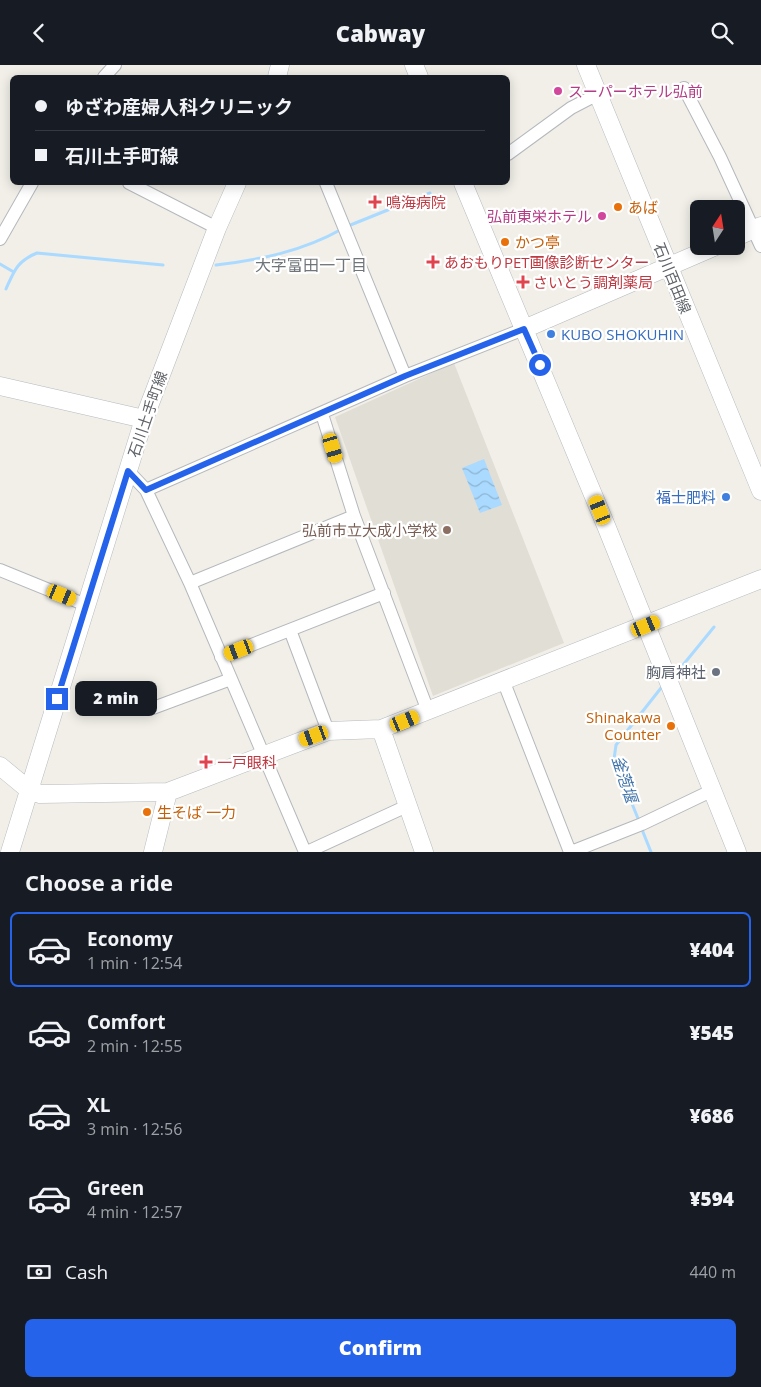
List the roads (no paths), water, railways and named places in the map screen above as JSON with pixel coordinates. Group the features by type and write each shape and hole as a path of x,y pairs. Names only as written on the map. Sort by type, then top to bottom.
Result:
{"street":[{"path":"106,75 115,65"},
{"name":"石川百田線","path":"586,65 761,491"},
{"path":"684,88 757,227 761,246"},
{"path":"510,153 572,108 598,94"},
{"path":"0,239 31,185"},
{"path":"133,185 217,228"},
{"name":"石川土手町線","path":"10,852 144,419 217,228 237,185"},
{"path":"327,185 405,376"},
{"path":"464,185 737,852"},
{"path":"745,233 757,227"},
{"path":"146,490 405,376 524,329 697,255"},
{"path":"0,386 144,419"},
{"path":"322,414 354,516 428,711"},
{"path":"128,471 146,490 190,583 306,852 407,806"},
{"path":"190,583 354,516"},
{"path":"1,572 86,605"},
{"path":"0,766 29,790 40,794 168,792 263,754 328,731 380,729 646,626 761,579"},
{"path":"222,657 384,593"},
{"path":"290,630 328,731"},
{"path":"153,708 231,679"},
{"path":"503,681 570,852 640,825 712,791"},
{"path":"380,729 424,852"},
{"path":"153,852 168,792"}],"water":[{"path":"484,459 502,505 480,513 462,468"}],"waterway":[{"path":"348,226 430,193"},
{"path":"216,265 297,249 342,229"},
{"path":"6,289 14,272 21,263 37,253 163,265"},
{"path":"0,264 12,271"},
{"name":"釜萢堰","path":"674,676 714,627"},
{"name":"釜萢堰","path":"639,821 614,759 616,745 661,688"},
{"name":"釜萢堰","path":"641,827 651,852"}],"place":[{"name":"スーパーホテル弘前","path":"558,91"},
{"name":"鳴海病院","path":"375,202"},
{"name":"あば","path":"618,207"},
{"name":"弘前東栄ホテル","path":"602,216"},
{"name":"かつ亭","path":"505,242"},
{"name":"あおもりPET画像診断センター","path":"433,262"},
{"name":"さいとう調剤薬局","path":"523,282"},
{"name":"KUBO SHOKUHIN","path":"551,334"},
{"name":"福士肥料","path":"726,497"},
{"name":"弘前市立大成小学校","path":"447,530"},
{"name":"胸肩神社","path":"716,672"},
{"name":"Shinakawa Counter","path":"671,726"},
{"name":"一戸眼科","path":"206,762"},
{"name":"生そば 一力","path":"147,812"}],"district":[{"name":"大字富田一丁目","path":"311,265"}]}
